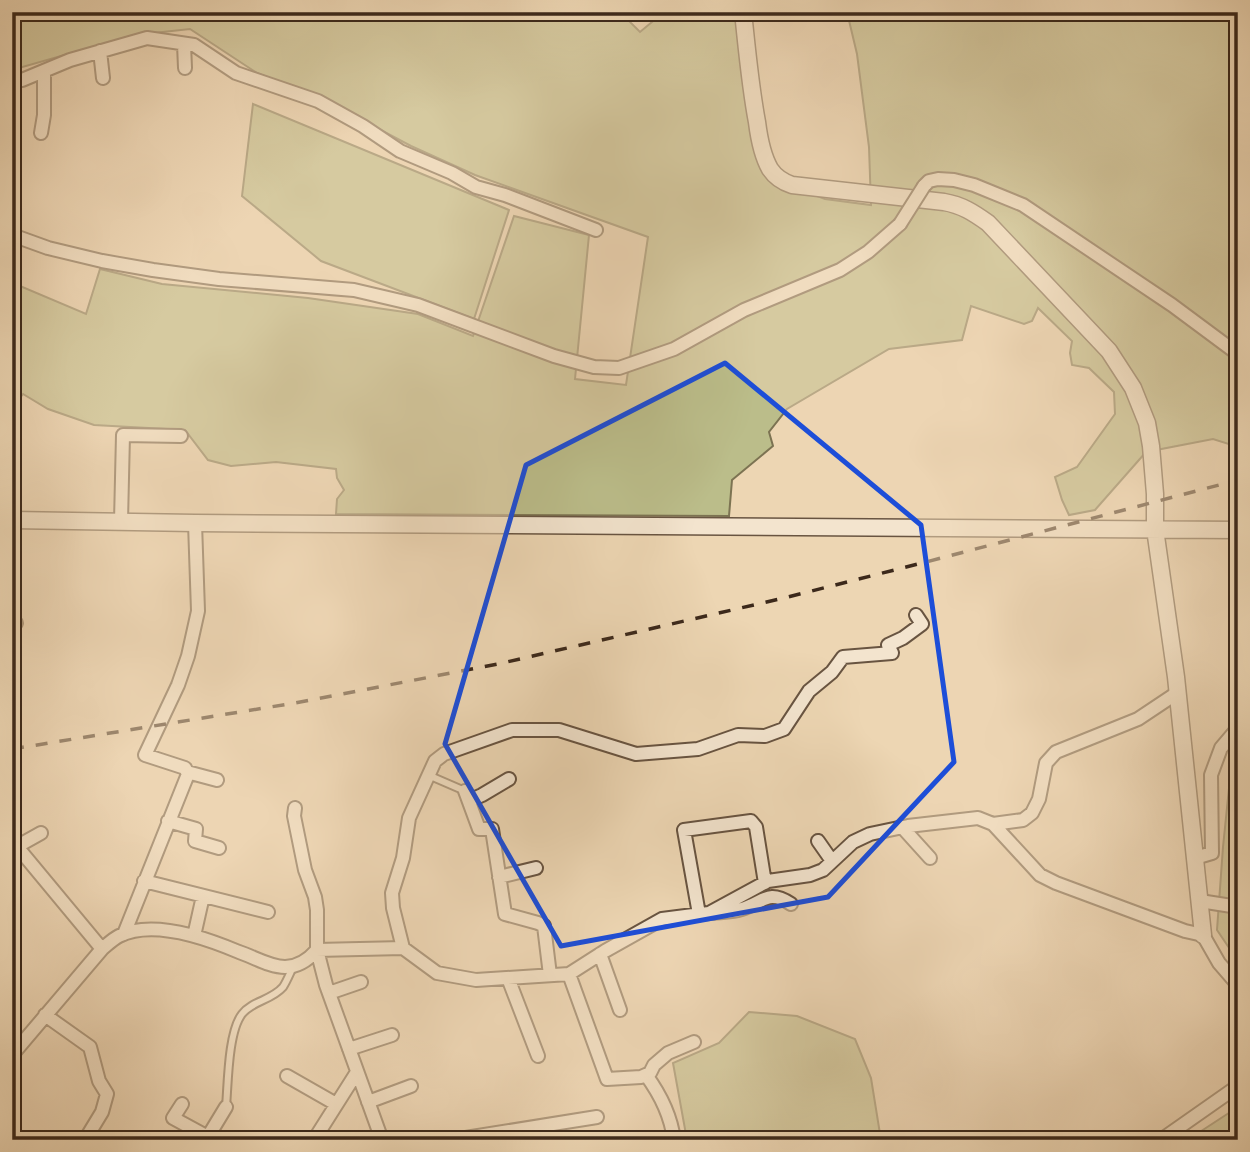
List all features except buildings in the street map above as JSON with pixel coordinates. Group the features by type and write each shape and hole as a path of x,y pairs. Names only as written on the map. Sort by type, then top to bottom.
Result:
{"street":[{"path":"743,12 760,141 765,159 777,178 792,185 957,204 970,210 988,223 1109,351 1133,388 1147,423 1151,446 1155,494 1154,529 1177,693 1203,935 1219,964 1238,985"},
{"path":"12,81 22,80 69,60 147,38 194,45 236,74 318,102 363,126 400,151 452,173 476,187 505,195 596,230"},
{"path":"184,44 185,68"},
{"path":"100,51 103,78"},
{"path":"41,133 44,71"},
{"path":"12,235 48,248 153,270 219,279 354,290 418,305 554,356 594,367 618,368 674,349 744,310 839,270 868,252 900,224 929,181 954,180 1023,205 1172,305 1238,354"},
{"path":"121,522 123,435 181,436"},
{"path":"12,520 1238,530"},
{"path":"195,523 198,611 178,685 145,755 185,768 187,772 217,780"},
{"path":"403,948 392,893 403,858 409,818 435,761 444,754 512,730 559,730 636,754 698,749 738,734 765,736 784,729 809,691 832,672 843,657 892,653 888,645 922,624 916,615"},
{"path":"993,824 1023,820 1032,813 1039,799 1046,763 1056,752 1138,719 1177,693"},
{"path":"1195,858 1212,853 1211,775 1221,748 1238,728"},
{"path":"124,934 187,772"},
{"path":"509,779 482,795 467,796 479,829 492,829 505,914 544,926 550,975"},
{"path":"295,808 294,816 305,870 317,909 317,950 329,993 382,1140"},
{"path":"704,914 765,883 823,870 853,842 870,834 978,818 993,824 1040,874 1056,883 1185,931 1203,935"},
{"path":"169,821 196,829 195,841 219,848"},
{"path":"704,914 684,830 751,821 757,827 765,883"},
{"path":"901,828 930,858"},
{"path":"41,833 14,846 102,949"},
{"path":"818,841 832,861"},
{"path":"499,877 536,868"},
{"path":"144,881 268,912"},
{"path":"194,936 203,896"},
{"path":"12,1055 102,949 117,937 146,928 194,936 274,966 288,967 308,960 317,950 403,948 437,973 476,980 569,974 662,919 738,911 769,897 780,897 791,904"},
{"path":"1200,901 1238,907"},
{"path":"600,954 620,1010"},
{"path":"569,974 607,1079 646,1075 668,1053 694,1042"},
{"path":"508,978 538,1056"},
{"path":"329,993 361,982"},
{"path":"45,1015 90,1047 99,1081 107,1094 102,1112 85,1140"},
{"path":"349,1049 392,1035"},
{"path":"314,1140 357,1072"},
{"path":"646,1075 660,1094 673,1129 674,1140"},
{"path":"287,1076 337,1104"},
{"path":"368,1102 411,1086"},
{"path":"1161,1140 1238,1086"},
{"path":"182,1104 170,1122 207,1138 226,1107"},
{"path":"453,1140 529,1134 597,1117"},
{"path":"12,1129 18,1140"}],"lane":[{"path":"428,775 467,796"},
{"path":"226,1107 233,1032 237,1023 242,1014 284,986 294,965"}],"highlighted area":[{"path":"725,363 921,525 954,762 828,897 561,946 445,744 526,465"}],"green space":[{"path":"12,12 620,12 640,32 664,12 747,12 764,151 778,181 825,199 871,205 869,147 857,54 847,12 1238,12 1238,447 1213,439 1146,452 1095,510 1069,515 1055,477 1077,467 1115,414 1114,392 1089,368 1072,365 1072,341 1038,308 1032,321 1024,324 971,306 962,340 889,349 787,409 769,432 773,446 732,480 729,516 336,514 337,499 344,490 337,478 336,469 276,462 231,466 208,460 185,430 94,425 48,409 23,394 12,409 13,283 86,314 100,269 162,284 308,298 418,314 473,336 514,216 589,235 575,379 626,385 648,237 475,175 411,146 326,101 257,73 190,29 135,35 12,70"},
{"path":"253,104 509,210 474,319 321,261 242,196"},
{"path":"1238,744 1238,961 1217,930 1233,749"},
{"path":"749,1012 797,1016 855,1039 871,1078 881,1140 687,1140 673,1063 719,1043"},
{"path":"1238,1107 1238,1140 1189,1139"}],"railway":[{"path":"12,749 295,703 498,664 784,598 1238,480"}]}
